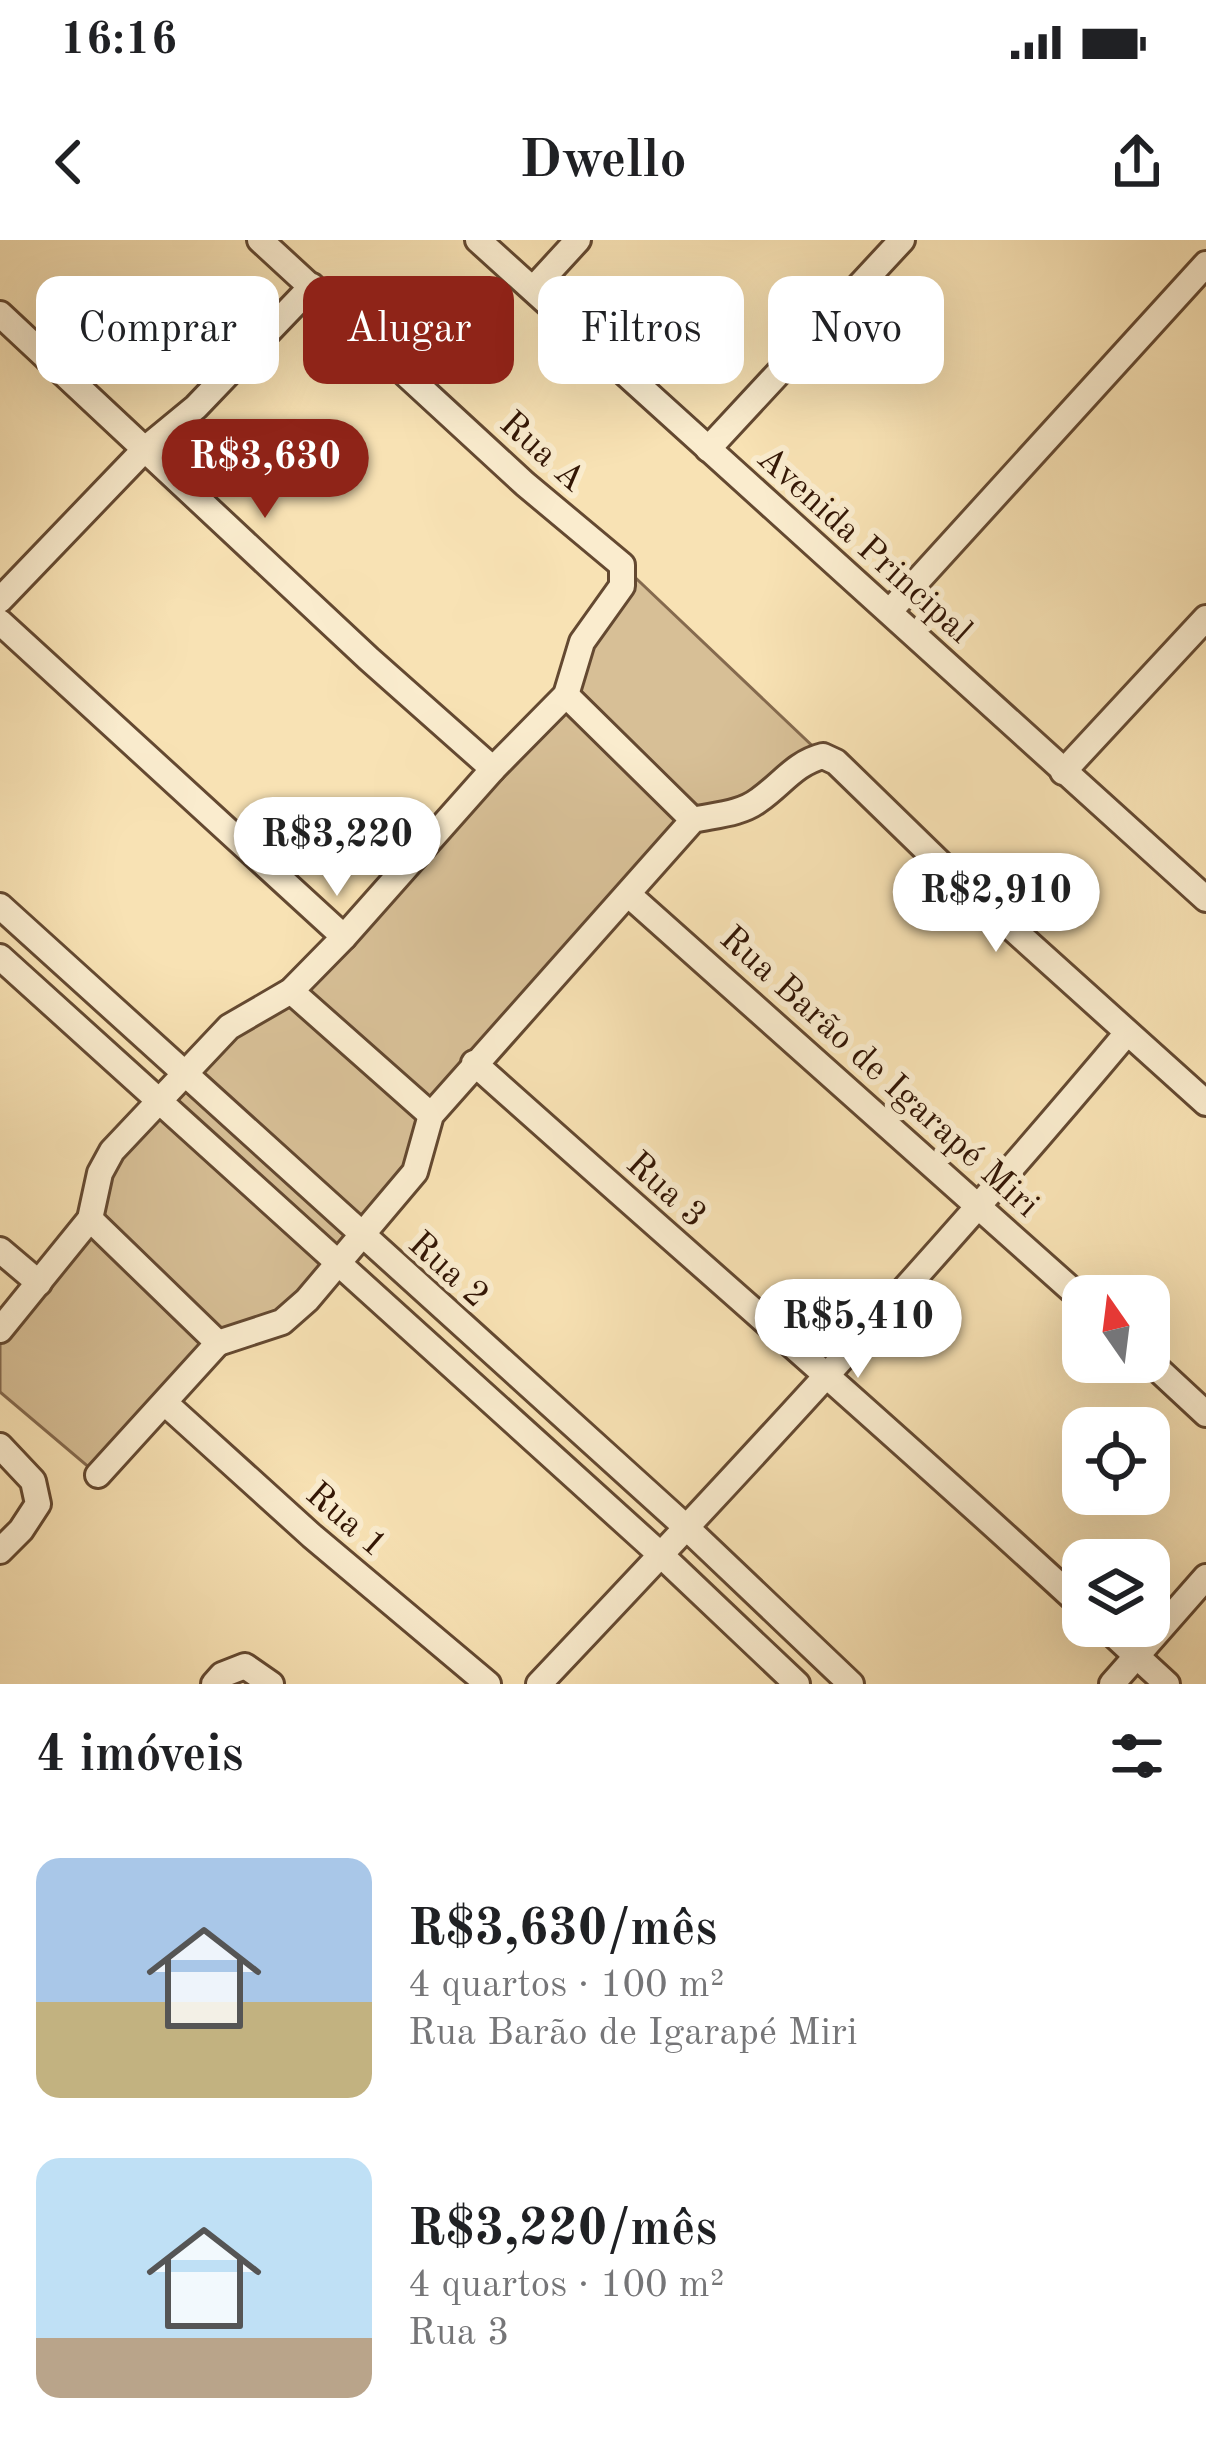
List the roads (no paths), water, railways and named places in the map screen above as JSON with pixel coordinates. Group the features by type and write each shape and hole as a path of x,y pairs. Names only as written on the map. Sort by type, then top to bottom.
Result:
{"street":[{"name":"Rua A","path":"260,240 303,278"},
{"name":"Avenida Principal","path":"478,240 1206,899"},
{"path":"533,289 578,240"},
{"path":"708,449 902,240"},
{"path":"890,611 1206,264"},
{"path":"0,600 145,449 196,406 303,295"},
{"path":"0,314 493,769"},
{"name":"Rua A","path":"417,384 622,566 622,586 582,642 566,695"},
{"path":"1063,772 1206,619"},
{"path":"0,622 344,937"},
{"path":"0,1330 90,1219 105,1161 157,1099 241,1016 291,991 566,695 693,820"},
{"path":"98,1474 218,1342 294,1315 415,1172 431,1115 693,820 758,801 806,760 823,756 836,762 944,867 1206,1103"},
{"name":"Rua Barão de Igarapé Miri","path":"629,895 1062,1281"},
{"name":"Rua 2","path":"0,906 688,1529 851,1684"},
{"name":"Rua 2","path":"0,956 662,1555 797,1684"},
{"path":"291,991 431,1115"},
{"path":"539,1684 688,1529 980,1205 1127,1033"},
{"name":"Rua 3","path":"474,1063 827,1372 1062,1588"},
{"path":"90,1219 218,1342"},
{"path":"0,1250 39,1282"},
{"path":"1170,1381 1206,1414"},
{"name":"Rua 1","path":"165,1403 312,1536 488,1684"},
{"path":"0,1446 33,1481 38,1496 36,1512 0,1551"},
{"path":"1112,1684 1206,1577"},
{"path":"1126,1647 1167,1684"},
{"path":"214,1684 222,1675 245,1666 271,1684"}]}
